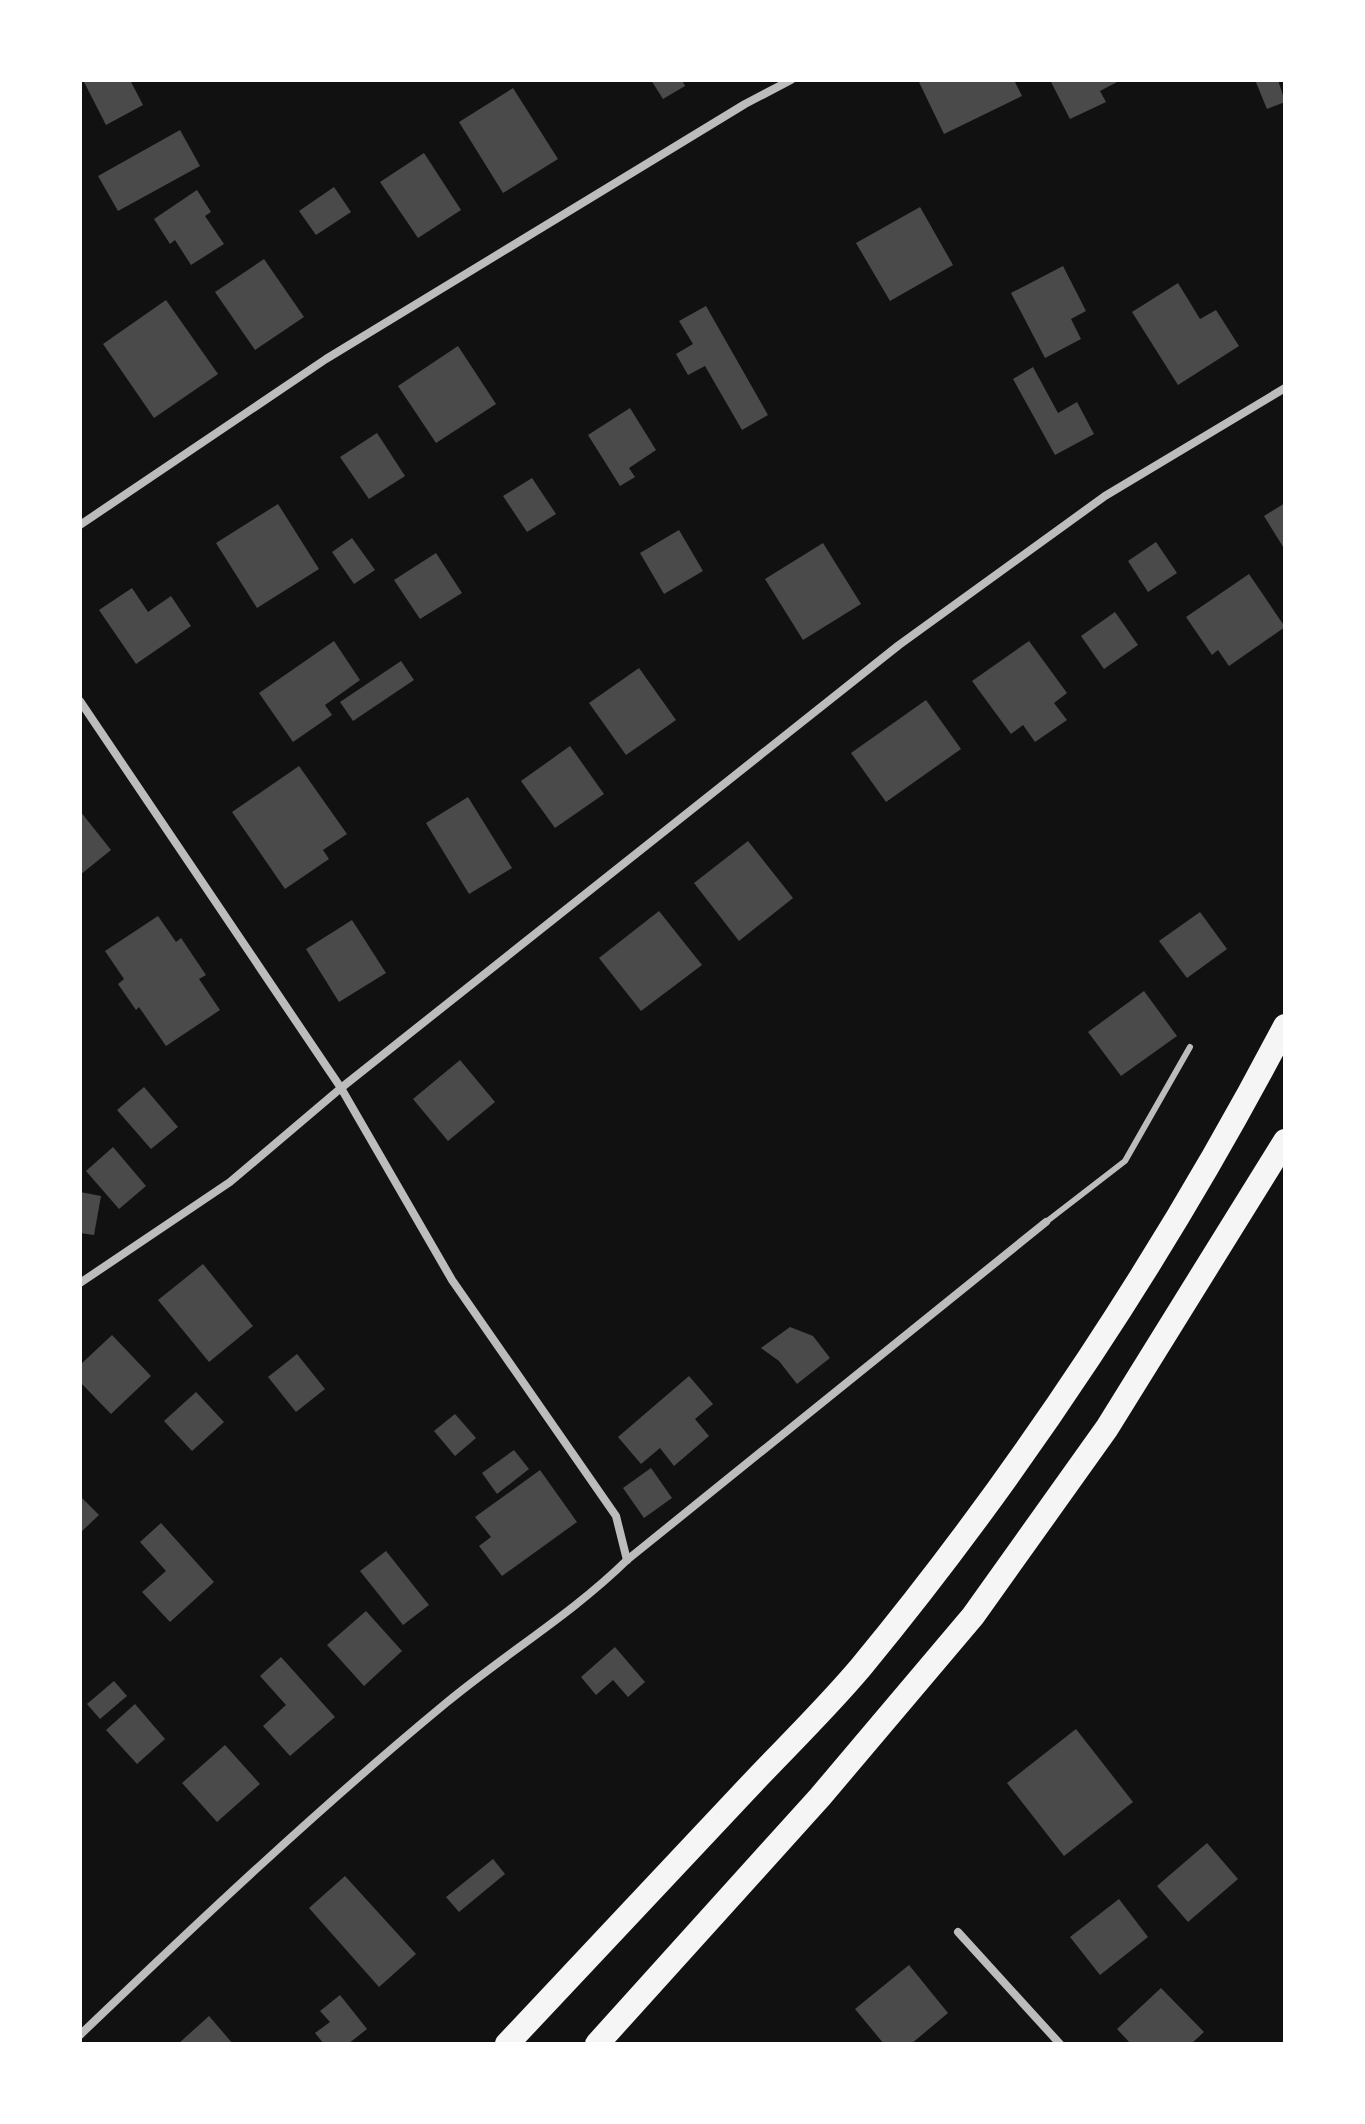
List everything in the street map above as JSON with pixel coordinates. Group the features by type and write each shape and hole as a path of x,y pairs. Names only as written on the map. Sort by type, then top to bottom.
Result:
{"highway":[{"path":"507,2044 860,1669 944,1560 1068,1388 1239,1115 1285,1026"},
{"path":"597,2044 820,1797 973,1616 1107,1428 1285,1141"}],"street":[{"path":"80,525 326,359 745,104 791,80"},
{"path":"80,1283 230,1182 341,1088 899,645 1105,496 1285,388"},
{"path":"80,701 341,1088 452,1280 616,1516 627,1560"},
{"path":"80,2035 314,1815 448,1701 602,1585 627,1560 1046,1222"},
{"path":"958,1932 1060,2044"}],"lane":[{"path":"1046,1222 1125,1161 1190,1047"}],"building":[{"path":"83,80 130,80 143,105 106,125"},
{"path":"651,80 682,80 685,86 663,99"},
{"path":"918,80 1014,80 1022,96 944,134"},
{"path":"1050,80 1121,80 1100,91 1106,102 1070,119"},
{"path":"1255,80 1278,80 1285,102 1267,109"},
{"path":"513,88 558,159 503,193 459,122"},
{"path":"180,130 200,166 118,211 98,176"},
{"path":"424,153 461,210 418,238 380,182"},
{"path":"334,187 351,212 316,235 299,211"},
{"path":"197,190 211,212 205,216 224,244 191,265 175,240 170,244 154,219"},
{"path":"920,207 953,265 890,301 856,243"},
{"path":"264,259 304,317 255,350 215,292"},
{"path":"1063,266 1086,311 1071,319 1081,339 1045,358 1011,293"},
{"path":"1178,283 1200,319 1216,310 1239,346 1178,385 1132,312"},
{"path":"166,300 218,374 154,418 103,344"},
{"path":"706,306 768,415 742,430 705,366 688,375 676,354 693,344 679,321"},
{"path":"458,346 496,404 436,443 398,386"},
{"path":"1033,367 1058,413 1077,402 1094,434 1055,455 1013,379"},
{"path":"630,408 656,450 629,468 635,477 620,486 588,435"},
{"path":"377,433 405,476 369,499 340,457"},
{"path":"532,478 556,514 527,532 503,496"},
{"path":"1285,503 1285,550 1264,516"},
{"path":"278,504 319,569 257,608 216,543"},
{"path":"679,530 703,571 664,594 640,553"},
{"path":"352,538 375,570 354,584 332,552"},
{"path":"1156,542 1177,573 1148,592 1128,561"},
{"path":"823,543 861,604 803,640 765,579"},
{"path":"436,553 462,593 420,619 394,580"},
{"path":"1249,574 1285,627 1229,666 1218,650 1212,655 1186,617"},
{"path":"132,588 148,612 171,596 191,626 136,664 99,610"},
{"path":"1115,612 1138,645 1104,669 1081,636"},
{"path":"334,641 360,680 325,705 332,715 293,742 259,693"},
{"path":"1029,641 1067,693 1054,703 1067,720 1035,742 1023,725 1011,734 972,681"},
{"path":"401,661 414,680 353,721 340,702"},
{"path":"639,668 676,720 626,755 589,703"},
{"path":"926,700 961,749 886,802 851,753"},
{"path":"570,746 604,794 555,828 521,781"},
{"path":"299,766 347,834 323,850 329,859 285,889 232,812"},
{"path":"468,797 512,868 469,894 426,823"},
{"path":"80,811 111,850 80,875"},
{"path":"748,841 793,898 739,941 694,883"},
{"path":"659,911 702,965 641,1011 599,958"},
{"path":"1200,912 1227,949 1187,978 1159,941"},
{"path":"158,916 176,942 181,938 206,975 199,979 220,1010 166,1046 139,1007 136,1010 118,984 124,979 105,951"},
{"path":"352,920 386,973 339,1002 306,949"},
{"path":"1144,991 1177,1036 1121,1076 1088,1032"},
{"path":"460,1060 495,1102 448,1141 413,1099"},
{"path":"144,1087 178,1127 151,1149 117,1110"},
{"path":"113,1147 146,1186 119,1209 86,1171"},
{"path":"80,1192 101,1196 94,1235 80,1233"},
{"path":"203,1264 253,1326 209,1362 158,1300"},
{"path":"790,1327 813,1336 830,1358 797,1384 779,1361 761,1348"},
{"path":"112,1335 151,1376 111,1414 80,1382 80,1365"},
{"path":"297,1354 325,1389 296,1412 268,1377"},
{"path":"689,1376 713,1404 695,1419 709,1436 674,1466 660,1448 641,1464 618,1437"},
{"path":"196,1392 224,1422 192,1451 164,1421"},
{"path":"455,1414 476,1438 455,1456 434,1431"},
{"path":"514,1450 529,1469 497,1494 482,1473"},
{"path":"651,1468 672,1498 644,1518 623,1488"},
{"path":"540,1470 577,1522 502,1576 479,1546 491,1537 475,1517"},
{"path":"80,1496 99,1515 80,1533"},
{"path":"161,1523 214,1582 170,1622 142,1592 166,1571 140,1542"},
{"path":"386,1551 429,1605 403,1625 360,1571"},
{"path":"366,1611 402,1651 364,1686 327,1645"},
{"path":"615,1647 645,1682 628,1697 613,1680 596,1695 581,1677"},
{"path":"281,1657 335,1717 290,1756 263,1726 286,1705 260,1676"},
{"path":"114,1681 127,1696 100,1719 87,1704"},
{"path":"135,1704 165,1739 137,1764 106,1730"},
{"path":"1076,1729 1133,1802 1064,1856 1007,1783"},
{"path":"225,1745 260,1784 217,1822 182,1783"},
{"path":"1207,1843 1238,1879 1188,1922 1157,1886"},
{"path":"493,1859 505,1874 459,1912 446,1897"},
{"path":"345,1876 416,1954 379,1987 309,1908"},
{"path":"1119,1899 1148,1937 1100,1975 1070,1937"},
{"path":"909,1965 948,2013 911,2044 884,2044 855,2009"},
{"path":"1161,1988 1204,2032 1191,2044 1131,2044 1117,2029"},
{"path":"340,1995 367,2029 348,2044 324,2044 315,2033 330,2022 320,2011"},
{"path":"209,2016 233,2044 178,2044"}]}
